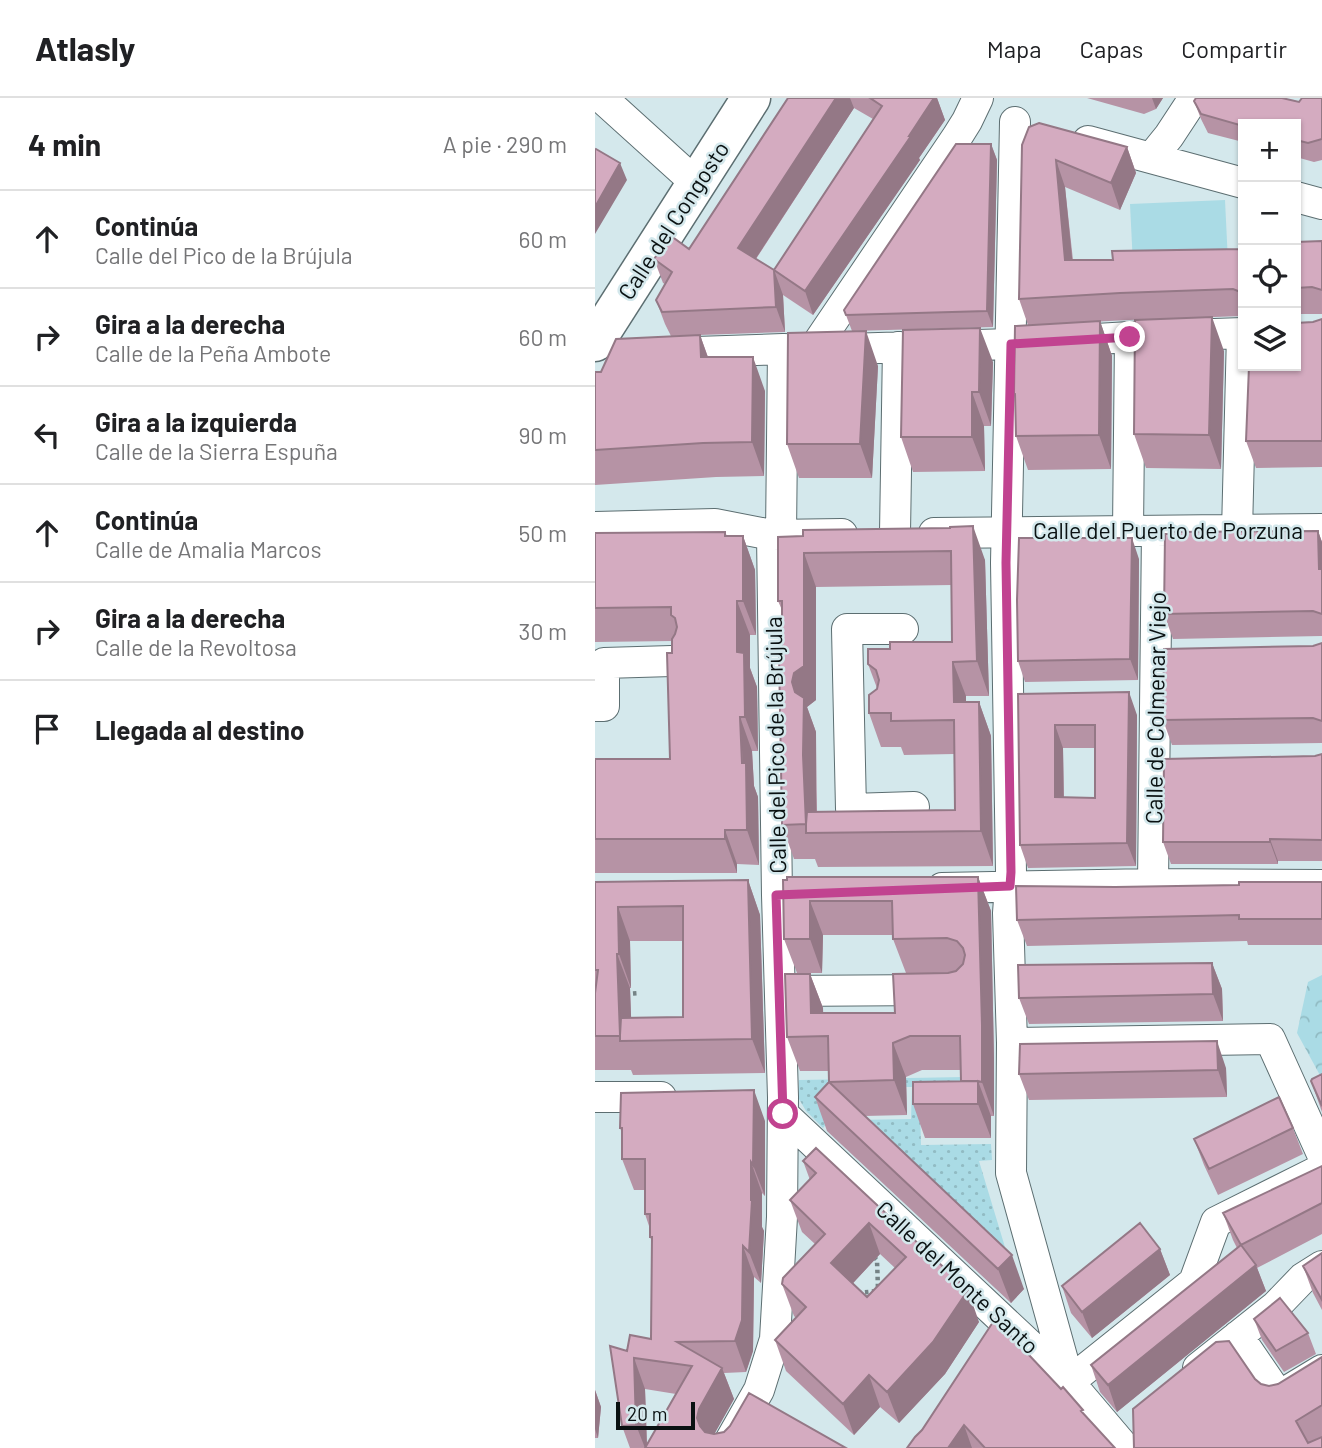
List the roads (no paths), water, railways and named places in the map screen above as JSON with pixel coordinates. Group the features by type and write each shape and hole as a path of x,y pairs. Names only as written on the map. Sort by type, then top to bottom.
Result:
{"street":[{"path":"602,98 697,184"},
{"name":"Calle del Congosto","path":"610,350 697,184 751,98"},
{"path":"1152,158 1194,98"},
{"path":"813,349 957,137 973,100 1040,129 1239,182"},
{"path":"1040,129 1011,344 1006,563 1022,700 1008,914 1012,1043 1011,1173 1069,1382 1194,1282 1216,1222 1322,1169"},
{"path":"610,350 1011,344 1238,334"},
{"name":"Calle de Colmenar Viejo","path":"1130,337 1142,531 1170,657 1142,697 1168,763 1153,884"},
{"path":"895,533 898,346"},
{"name":"Calle del Pico de la Brújula","path":"726,1448 759,1391 775,1339 782,1217 783,1115 776,894 777,535 783,349"},
{"path":"1237,531 1242,371"},
{"name":"Calle del Puerto de Porzuna","path":"595,527 715,524 777,535 1322,529"},
{"path":"903,629 847,629 851,809 914,807"},
{"path":"596,706 604,706 604,663 672,662"},
{"path":"921,889 1153,884 1322,885"},
{"path":"780,991 960,990"},
{"path":"1012,1043 1270,1039 1322,1154"},
{"path":"595,1097 683,1097"},
{"path":"750,1097 783,1115"},
{"name":"Calle del Monte Santo","path":"783,1115 1125,1434"},
{"path":"1176,1386 1276,1306 1303,1278 1322,1266"},
{"path":"985,1345 1002,1319"},
{"path":"1238,1336 1279,1396 1322,1370"}]}
